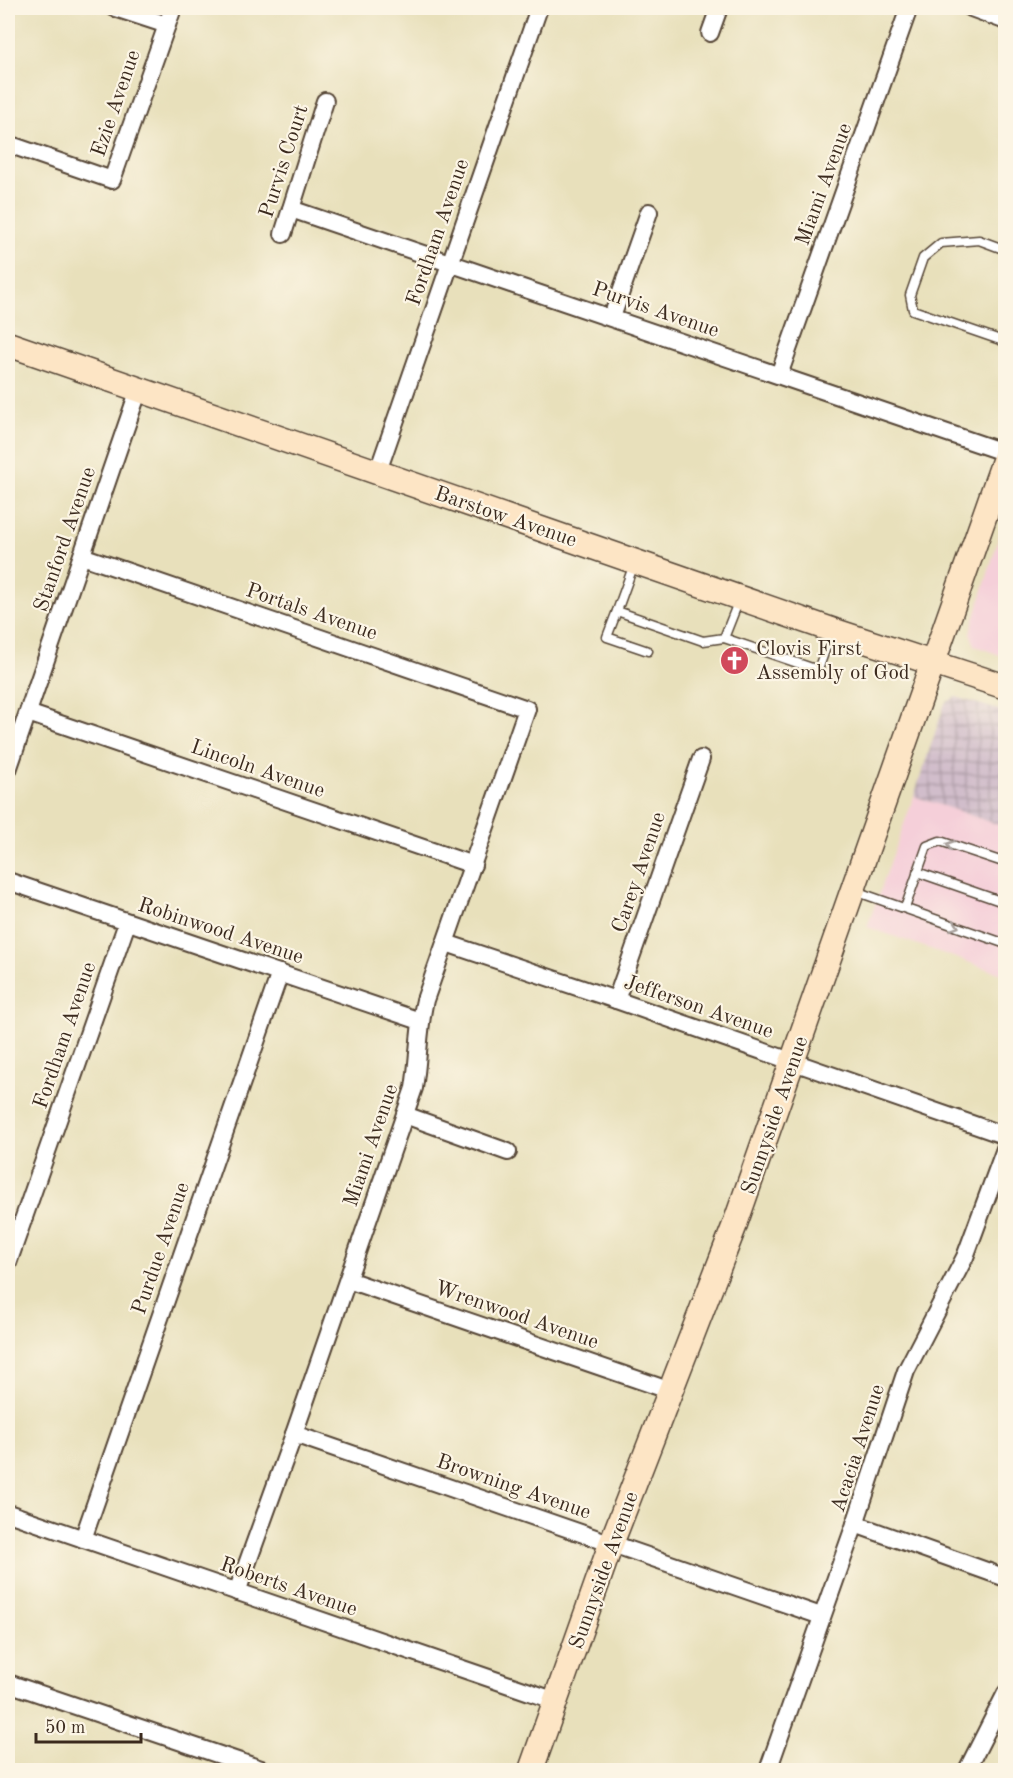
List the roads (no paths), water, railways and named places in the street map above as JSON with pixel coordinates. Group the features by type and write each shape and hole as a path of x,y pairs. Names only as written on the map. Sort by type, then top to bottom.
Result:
{"main road":[{"name":"Barstow Avenue","path":"8,344 832,630 1005,687"},
{"name":"Sunnyside Avenue","path":"531,1770 611,1544 734,1227 1005,454"}],"street":[{"path":"115,8 167,25"},
{"name":"Ezie Avenue","path":"8,144 112,180 173,8"},
{"name":"Fordham Avenue","path":"378,471 539,8"},
{"path":"710,33 719,8"},
{"name":"Miami Avenue","path":"779,375 909,8"},
{"path":"971,8 1005,21"},
{"name":"Purvis Court","path":"283,234 326,101"},
{"name":"Purvis Avenue","path":"291,209 1005,454"},
{"path":"612,318 649,212"},
{"name":"Stanford Avenue","path":"8,770 139,389"},
{"name":"Portals Avenue","path":"82,556 527,709"},
{"name":"Miami Avenue","path":"237,1592 414,1088 420,1021 425,1000 527,709"},
{"name":"Lincoln Avenue","path":"28,713 473,865"},
{"name":"Carey Avenue","path":"616,1000 701,759"},
{"name":"Robinwood Avenue","path":"8,881 420,1021"},
{"name":"Fordham Avenue","path":"8,1263 11,1242 127,923"},
{"name":"Jefferson Avenue","path":"446,944 616,1000 1005,1136"},
{"name":"Purdue Avenue","path":"83,1539 280,973"},
{"path":"405,1115 508,1152"},
{"name":"Acacia Avenue","path":"768,1770 855,1524 906,1371 965,1257 1005,1146"},
{"name":"Wrenwood Avenue","path":"348,1280 671,1391"},
{"name":"Browning Avenue","path":"294,1434 821,1616"},
{"name":"Roberts Avenue","path":"8,1512 556,1701"},
{"path":"855,1524 1005,1578"},
{"path":"8,1683 264,1770"},
{"path":"967,1770 1005,1693"}],"lane":[{"path":"1005,250 979,240 941,243 922,258 910,295 913,310 1005,342"},
{"path":"635,560 607,637 648,651"},
{"path":"724,638 740,597"},
{"path":"617,611 703,641 724,638 818,670 832,630"},
{"path":"904,908 927,846 940,841 1005,864"},
{"path":"917,873 1005,903"},
{"path":"852,890 1005,944"}],"place":[{"name":"Clovis First Assembly of God","path":"735,660"}]}
